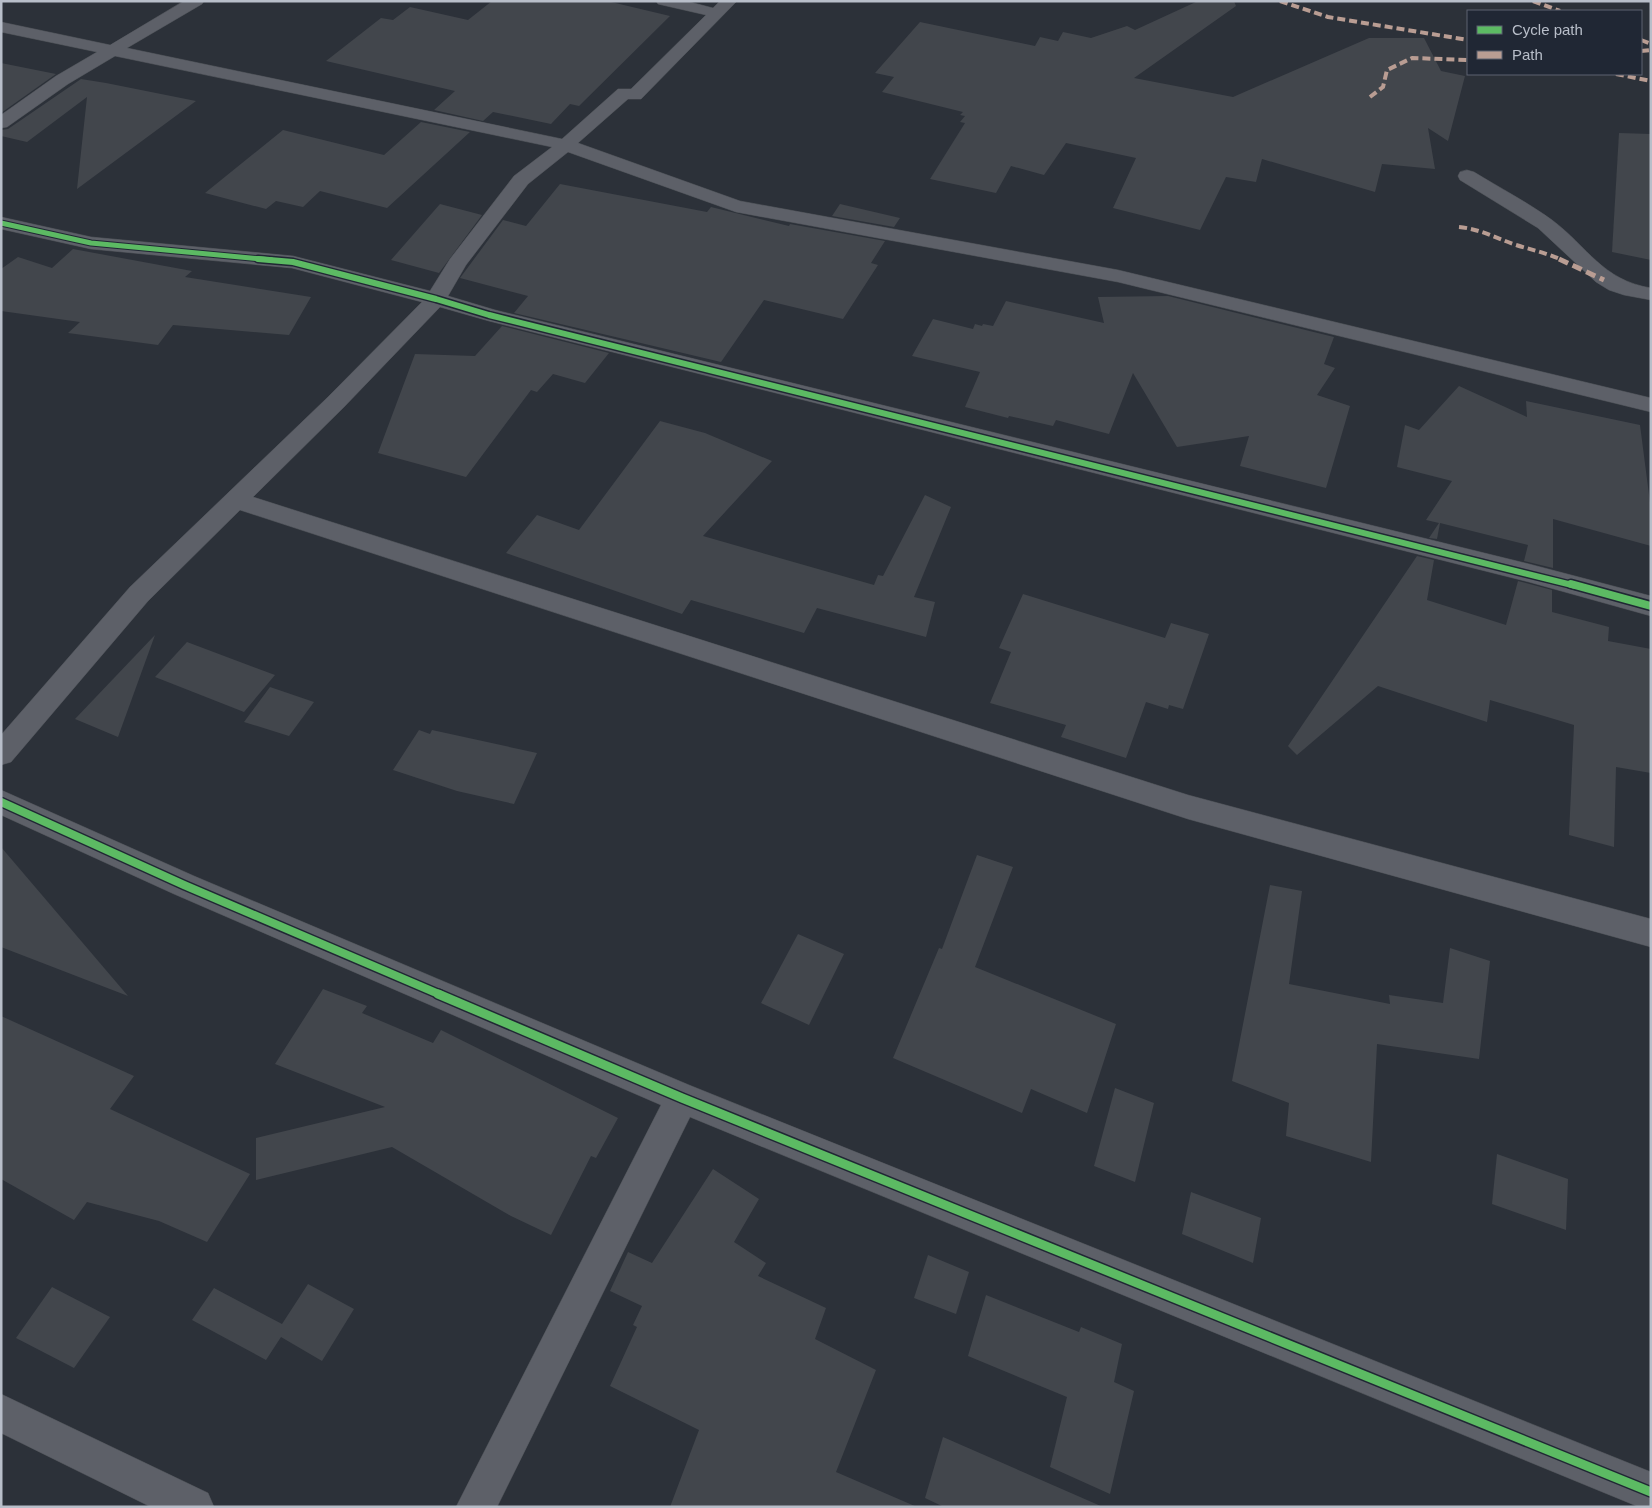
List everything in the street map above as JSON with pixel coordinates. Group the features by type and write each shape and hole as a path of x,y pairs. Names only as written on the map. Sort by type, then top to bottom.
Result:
{"street":[{"path":"1,122 62,80 196,1"},
{"path":"664,1 716,13"},
{"path":"1,754 140,594 336,402 436,299 457,263 522,180 624,93 635,95 729,1"},
{"path":"1,27 116,49 566,144 736,206 1118,276 1651,404"},
{"path":"1467,176 1545,223 1604,280 1634,292 1651,294"},
{"path":"1,223 91,243 293,262 436,299 489,315 1529,573 1651,606"},
{"path":"236,500 1188,807 1651,933"},
{"path":"1,802 184,885 682,1098 1651,1492"},
{"path":"476,1507 682,1098"},
{"path":"1,1413 194,1507"}],"building":[{"path":"492,1 607,1 670,16 579,106 570,104 551,124 493,112 483,121 434,110 455,91 326,61 381,18 393,20 410,7 468,20"},
{"path":"1198,1 1234,1 1236,6 1134,78 1233,97 1369,38 1424,38 1441,71 1465,76 1448,141 1428,128 1435,169 1382,164 1375,192 1262,159 1256,182 1226,177 1200,230 1113,208 1136,158 1066,143 1044,175 1011,166 996,193 930,179 965,123 960,122 965,116 960,115 963,112 882,92 894,77 875,73 920,22 1035,46 1040,37 1058,41 1063,32 1091,38 1127,26 1135,30"},
{"path":"1,63 56,74 1,113"},
{"path":"81,79 196,101 77,189 87,97 27,142 1,136 1,130 8,129"},
{"path":"421,122 470,132 387,208 320,191 303,207 276,201 266,209 205,193 283,130 384,155"},
{"path":"1619,133 1651,134 1651,260 1612,252"},
{"path":"560,184 707,212 711,207 789,226 790,224 885,241 871,263 878,265 843,319 764,300 721,362 514,313 528,296 460,278 503,220 526,226"},
{"path":"440,204 482,215 439,273 391,260"},
{"path":"840,204 900,218 894,227 832,216"},
{"path":"73,249 192,271 185,277 311,297 289,335 173,325 158,345 68,333 80,322 1,311 1,269 18,257 52,268"},
{"path":"1168,296 1334,337 1324,364 1335,368 1317,395 1350,406 1326,488 1240,466 1249,436 1177,447 1133,373 1109,434 1056,420 1053,426 1009,416 1008,418 965,407 980,372 912,356 933,319 973,329 975,324 993,326 1006,301 1104,323 1098,297"},
{"path":"502,326 609,353 585,383 553,374 537,392 531,390 466,477 378,453 415,354 475,356"},
{"path":"1459,386 1527,417 1526,401 1640,425 1651,510 1651,546 1553,519 1553,568 1524,561 1528,545 1440,523 1437,539 1429,538 1439,523 1426,520 1452,481 1397,467 1405,425 1419,430"},
{"path":"660,421 705,433 772,461 703,536 874,585 878,575 883,576 925,495 951,507 914,597 935,602 926,637 817,608 804,633 691,600 682,614 506,553 537,515 579,530"},
{"path":"1417,556 1434,560 1427,600 1506,625 1518,581 1552,590 1552,612 1609,627 1608,641 1651,649 1651,773 1616,767 1614,847 1569,835 1574,725 1490,700 1487,722 1378,686 1297,755 1288,746"},
{"path":"1023,594 1165,638 1171,623 1209,634 1183,709 1169,705 1168,709 1146,702 1126,758 1061,737 1066,725 990,703 1011,652 999,648"},
{"path":"155,635 118,737 75,719"},
{"path":"187,642 275,675 244,712 155,677"},
{"path":"270,687 314,702 289,736 244,722"},
{"path":"419,730 430,734 432,730 537,753 514,804 457,791 393,770"},
{"path":"1,847 128,996 1,947"},
{"path":"977,855 1013,867 975,967 1116,1024 1087,1113 1031,1089 1022,1113 893,1058 939,948 942,949"},
{"path":"1270,885 1302,891 1289,984 1390,1004 1389,995 1443,1003 1450,948 1490,961 1479,1059 1377,1044 1371,1162 1286,1136 1289,1103 1232,1081"},
{"path":"798,934 844,954 809,1025 761,1003"},
{"path":"323,989 367,1006 362,1013 433,1043 441,1030 618,1118 596,1158 591,1156 551,1235 511,1216 392,1147 256,1180 256,1138 385,1107 275,1064"},
{"path":"1,1016 134,1076 110,1109 250,1174 207,1242 159,1221 87,1202 74,1220 1,1179"},
{"path":"1115,1088 1154,1103 1135,1182 1094,1166"},
{"path":"1497,1154 1568,1179 1566,1230 1492,1204"},
{"path":"713,1169 759,1199 734,1242 766,1263 758,1276 826,1308 815,1339 876,1370 836,1472 917,1507 670,1507 699,1430 610,1386 637,1327 633,1325 642,1306 610,1291 628,1252 652,1263"},
{"path":"1191,1192 1261,1218 1253,1263 1182,1234"},
{"path":"928,1255 969,1272 956,1314 914,1298"},
{"path":"308,1284 354,1309 322,1361 281,1337 266,1360 192,1320 214,1288 282,1324"},
{"path":"52,1287 110,1317 74,1368 16,1338"},
{"path":"986,1295 1079,1332 1081,1327 1122,1344 1114,1382 1134,1391 1110,1494 1050,1467 1067,1397 968,1356"},
{"path":"943,1437 1103,1507 944,1507 925,1498"}],"marked path":[{"path":"1280,1 1328,17 1467,40"},
{"path":"1533,1 1557,10"},
{"path":"1642,40 1651,44"},
{"path":"1642,51 1651,50"},
{"path":"1370,97 1383,87 1387,70 1412,58 1467,60"},
{"path":"1621,75 1651,81"},
{"path":"1459,227 1477,229 1516,245 1547,253 1604,280"}],"cycle path":[{"path":"1,223 91,243 293,262 436,299 489,315 1529,573 1651,606"},
{"path":"1,802 184,885 682,1098 1651,1492"}]}
